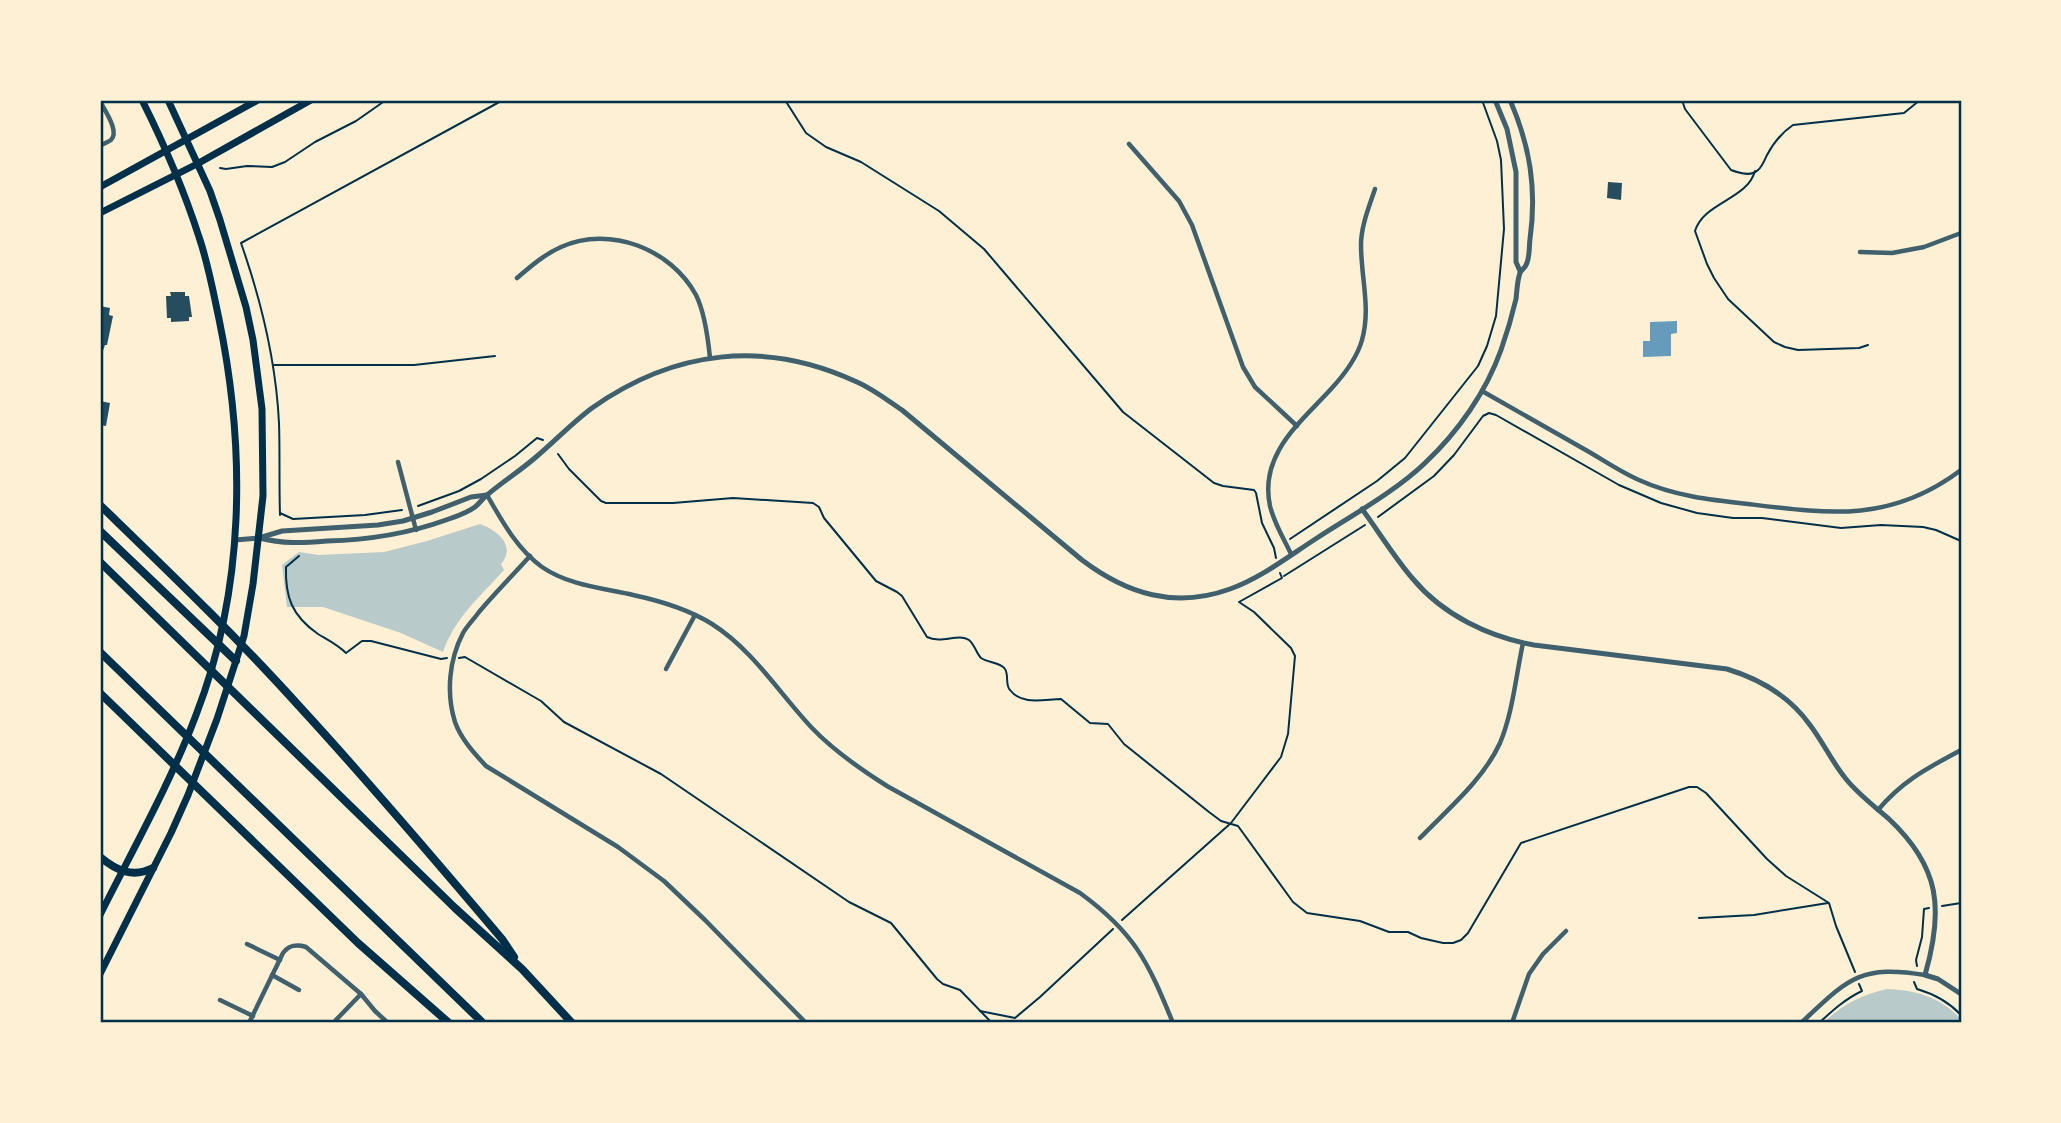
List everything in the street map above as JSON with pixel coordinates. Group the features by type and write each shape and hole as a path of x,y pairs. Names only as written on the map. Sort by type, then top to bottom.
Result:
{"highway":[{"path":"100,505 299,705 394,811 494,930 522,969"},
{"path":"100,531 236,662"},
{"path":"100,562 522,969 572,1023"},
{"path":"100,652 483,1023"},
{"path":"100,693 358,943 449,1023"},
{"path":"100,857 122,870 138,874 153,868"}],"main road":[{"path":"100,915 164,788 208,681 218,645 235,540 236,437 227,359 212,284 199,237 176,175 142,100"},
{"path":"100,974 188,795 217,719 248,615 263,496 262,409 246,307 220,220 168,100"},
{"path":"100,187 258,100"},
{"path":"100,213 197,164 310,100"}],"street":[{"path":"259,538 281,544 359,540 416,530 457,516 475,507 522,470 590,410 650,374 710,358 753,356 791,360 859,382 902,410 1082,560 1114,582 1127,588 1170,597 1206,596 1243,583 1362,509 1424,464 1451,436 1482,391 1501,349 1516,298 1520,271 1516,262 1516,172 1507,129 1494,100"},
{"path":"1510,100 1522,129 1532,172 1533,217 1526,265 1520,271"},
{"path":"100,101 114,135 110,141 100,146"},
{"path":"1129,144 1180,201 1192,225 1243,367 1255,387 1297,426"},
{"path":"1292,554 1274,520 1269,504 1270,471 1284,440 1338,382 1361,345 1367,306 1361,265 1361,242 1365,218 1375,189"},
{"path":"1860,252 1892,253 1924,247 1961,233"},
{"path":"517,278 541,258 562,246 582,241 624,241 645,248 669,262 697,298 704,320 710,358"},
{"path":"1482,391 1638,480 1672,493 1712,500 1805,511 1841,513 1871,510 1901,502 1936,486 1961,470"},
{"path":"398,462 416,530"},
{"path":"235,540 259,538 282,531 378,525 413,518 471,497 487,495"},
{"path":"487,495 504,524 542,567 562,578 584,585 657,601 712,624 743,648 814,730 862,770 1080,893 1103,910 1137,947 1151,970 1174,1023"},
{"path":"1362,509 1398,560 1427,593 1477,628 1522,643 1727,669 1755,679 1782,696 1803,715 1847,781 1915,847 1922,858 1932,884 1937,913 1925,975"},
{"path":"530,556 464,631 453,658 451,701 456,724 470,748 486,766 618,847 664,881 806,1023"},
{"path":"666,669 695,615"},
{"path":"1420,838 1467,790 1488,764 1499,744 1505,728 1522,643"},
{"path":"1878,810 1894,790 1961,750"},
{"path":"1512,1023 1529,974 1543,954 1566,931"},
{"path":"247,944 280,960"},
{"path":"249,1023 280,960 287,948 293,945 306,947 361,994 388,1023"},
{"path":"1801,1023 1847,982 1890,970 1938,979 1961,994"},
{"path":"272,975 299,990"},
{"path":"335,1021 361,994"},
{"path":"220,1000 253,1016"}],"path":[{"path":"220,167 272,167 285,162 315,142 356,121 386,100"},
{"path":"401,510 293,519 279,514 279,421 272,365 258,296 242,243 503,100"},
{"path":"785,100 806,133 826,147 861,162 939,211 984,249 1123,412 1214,483 1254,489 1262,523 1275,552"},
{"path":"1294,536 1377,481 1405,458 1478,366 1487,346 1496,316 1503,246 1502,170 1497,141 1482,100"},
{"path":"1682,100 1685,109 1731,170 1741,173 1759,170 1772,145 1793,125 1904,113 1920,100"},
{"path":"1755,171 1750,184 1704,215 1697,224 1695,230 1714,278 1728,299 1774,342 1785,347 1798,350 1859,348 1868,345"},
{"path":"272,365 414,365 495,356"},
{"path":"1387,512 1434,476 1454,455 1483,416 1489,413 1637,494 1697,513 1829,527 1923,527 1961,541"},
{"path":"419,505 467,487 515,456 537,438 542,440"},
{"path":"558,454 601,502 606,503 673,503 733,498 813,503 819,506 824,518 876,581 902,596 927,637 941,641 968,639 982,659 1006,669 1011,692 1034,701 1061,699 1090,723 1108,724 1124,744 1221,821 1238,826 1293,902 1307,913 1360,921 1388,932 1408,932 1421,938 1454,943 1468,933 1521,843 1689,788 1697,788 1706,793 1786,876 1829,903 1854,969"},
{"path":"1126,916 1231,824 1281,757 1288,734 1295,656 1292,648 1254,612 1239,602 1358,529"},
{"path":"299,556 286,566 288,597 304,623 312,629 346,653 362,641 371,641 441,659"},
{"path":"465,657 541,701 564,722 662,774 849,902 891,923 937,979 960,990 992,1023"},
{"path":"1699,918 1754,915 1829,903"},
{"path":"1946,905 1961,903"},
{"path":"1916,960 1925,909"},
{"path":"980,1011 1015,1018 1112,930"},
{"path":"1819,1023 1834,1009 1862,991 1861,988"},
{"path":"1917,989 1945,1001 1961,1015"}],"shaded area":[{"path":"480,524 493,530 506,545 507,551 501,564 504,570 454,628 443,652 401,633 323,607 287,607 282,565 299,552 319,555 384,552"},
{"path":"1887,989 1918,993 1936,1000 1953,1011 1961,1019 1961,1023 1823,1023 1852,1002"}],"water":[{"path":"1677,321 1677,333 1671,334 1671,356 1643,357 1643,341 1650,341 1650,322"}],"building":[{"path":"1608,182 1622,183 1621,200 1607,198"},
{"path":"170,292 185,292 185,296 189,296 192,317 189,317 189,321 171,322 171,318 167,318 166,296 171,296"},
{"path":"100,306 110,308 109,315 113,316 107,345 101,356"},
{"path":"100,401 110,403 106,426 100,425"}]}
